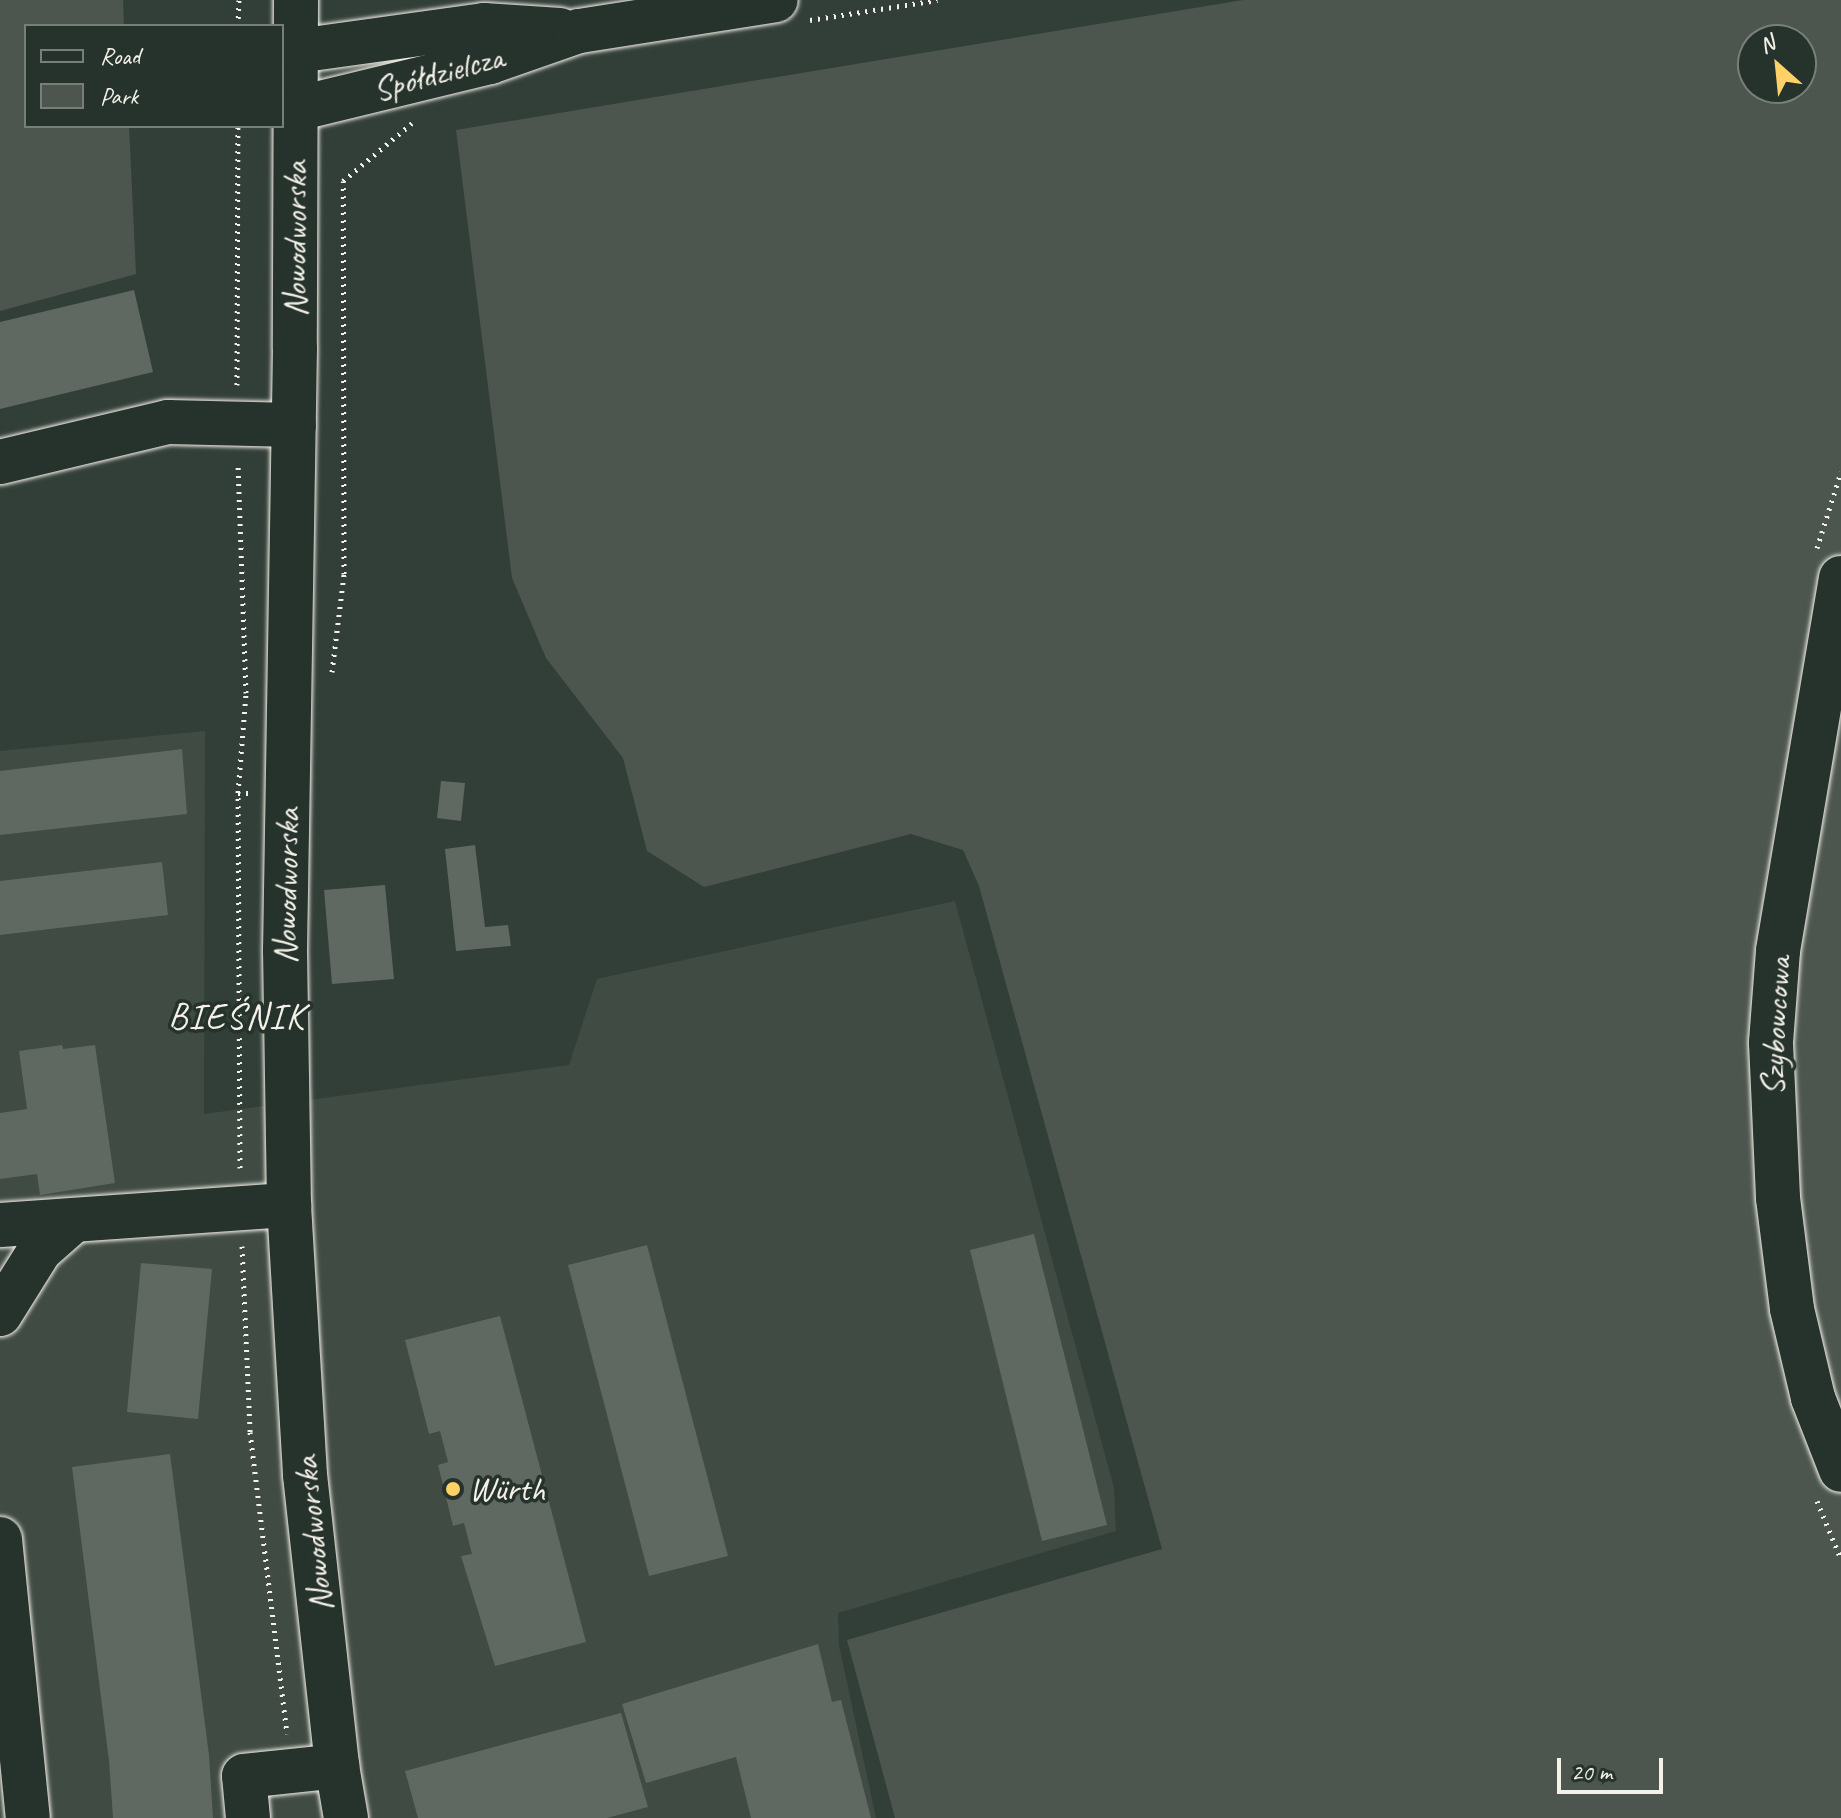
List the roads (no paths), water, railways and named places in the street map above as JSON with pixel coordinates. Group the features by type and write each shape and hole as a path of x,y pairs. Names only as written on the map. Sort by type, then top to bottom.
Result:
{"street":[{"name":"Nowodworska","path":"296,0 294,425 285,950 289,1205 305,1475 337,1766 346,1818"},
{"name":"Spółdzielcza","path":"297,51 484,25 579,31 790,10"},
{"name":"Spółdzielcza","path":"296,109 490,62 579,31"},
{"path":"0,462 168,422 294,425"},
{"name":"Szybowcowa","path":"1841,578 1778,951 1771,1043 1771,1111 1792,1309 1813,1398 1841,1470"},
{"path":"0,1225 289,1205"},
{"path":"0,1314 40,1250 74,1220"},
{"path":"0,1539 28,1818"},
{"path":"248,1818 244,1776 337,1766"}],"place":[{"name":"Würth","path":"453,1489"}],"district":[{"name":"BIEŚNIK","path":"237,1017"}]}
